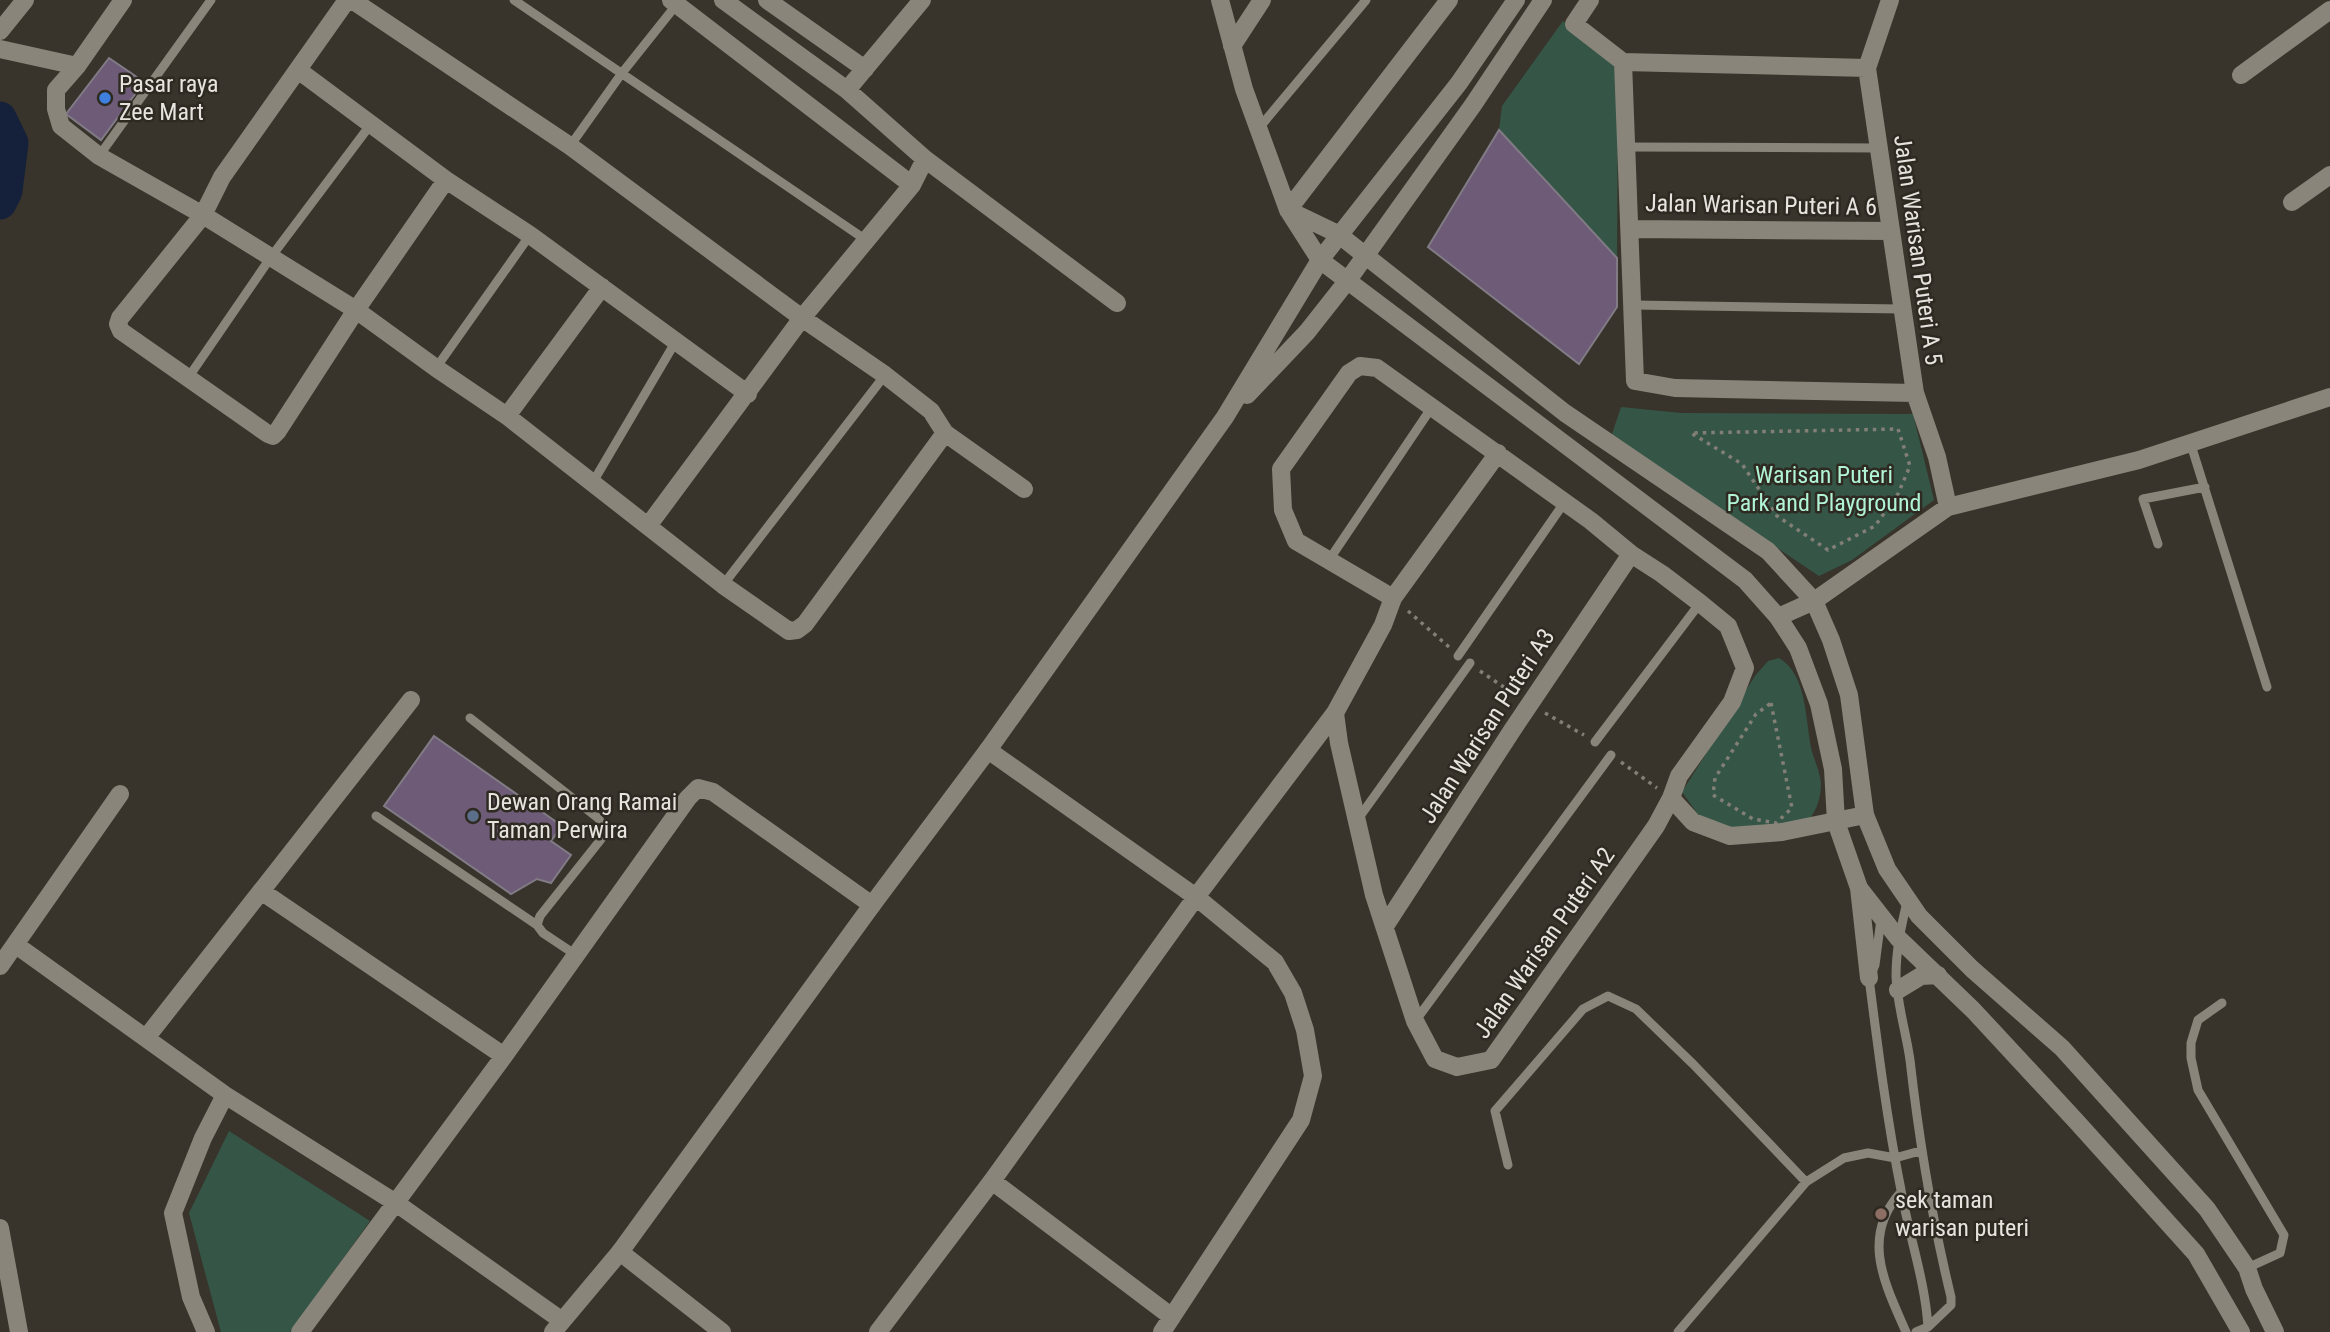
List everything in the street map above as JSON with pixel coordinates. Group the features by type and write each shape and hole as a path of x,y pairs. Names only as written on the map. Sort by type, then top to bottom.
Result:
{"street":[{"path":"0,31 26,0"},
{"path":"123,0 77,66 56,90 56,109 61,126 99,156 203,215 356,310 507,416 723,585 789,631 797,630 814,613 945,433"},
{"path":"347,0 222,177 203,215 120,318 118,324 121,331 273,436 446,180"},
{"path":"352,0 570,146 802,318 885,375 931,411 945,433 1024,489"},
{"path":"723,0 847,90 925,159 1117,303"},
{"path":"767,0 865,69"},
{"path":"847,90 922,0"},
{"path":"1220,0 1258,130 1288,211 1320,260 1745,580 1778,617 1798,648 1819,704 1833,769 1836,822 1859,888 1869,978"},
{"path":"1232,46 1262,0"},
{"path":"1288,211 1449,0"},
{"path":"16,945 225,1095 396,1203 557,1326 620,1252 988,750 1225,417 1338,234 1459,83 1516,0"},
{"path":"1225,417 1307,332 1348,280 1543,0"},
{"path":"1590,0 1574,23 1623,62 1867,68"},
{"name":"Jalan Warisan Puteri A 5","path":"1890,0 1867,68 1914,393 1937,457 1948,507"},
{"path":"674,2 912,185"},
{"path":"2241,75 2330,10"},
{"path":"0,49 77,66"},
{"path":"1623,62 1635,381 1675,388 1914,393"},
{"path":"298,70 446,180 530,235 748,394"},
{"path":"648,526 802,318 912,185 925,159"},
{"path":"2292,202 2330,176"},
{"path":"1288,211 1338,234 1565,413 1768,551 1814,601 1831,640 1849,695 1866,815 1887,869 1919,916 1972,970 2062,1048 2207,1209 2247,1268 2275,1332"},
{"name":"Jalan Warisan Puteri A 6","path":"1630,229 1891,231"},
{"path":"507,416 602,287"},
{"name":"Jalan Warisan Puteri A2","path":"1329,560 1296,541 1283,510 1281,468 1349,373 1360,366 1377,368 1498,453 1700,603 1728,626 1745,668 1732,702 1679,776 1656,826 1491,1060 1457,1067 1436,1059 1415,1021"},
{"path":"1778,617 1814,601 1948,507 2139,460 2330,397"},
{"path":"878,1332 992,1181 1196,897 1335,712 1383,625 1393,598 1498,453"},
{"name":"Jalan Warisan Puteri A3","path":"1385,926 1631,554"},
{"path":"1329,560 1393,598"},
{"path":"146,1038 411,699"},
{"path":"1335,712 1374,895 1415,1021"},
{"path":"988,750 1196,897 1275,962 1293,993 1305,1030 1313,1076 1301,1120 1167,1325 992,1181"},
{"path":"300,1332 504,1056 688,798 698,788 713,792 872,905"},
{"path":"0,967 120,793"},
{"path":"1671,798 1693,822 1730,836 1782,832 1866,815"},
{"path":"1859,888 1898,937 1938,975 2076,1121 2196,1254 2241,1332"},
{"path":"261,891 504,1056"},
{"path":"1898,990 1921,976 1938,975"},
{"path":"206,1332 191,1297 173,1213 203,1138 225,1095"},
{"path":"0,1228 19,1332"},
{"path":"620,1252 722,1332"}],"lane":[{"path":"99,156 211,0"},
{"path":"514,0 866,240"},
{"path":"1258,130 1366,0"},
{"path":"570,146 674,2"},
{"path":"188,378 271,257 371,124"},
{"path":"1627,147 1879,148"},
{"path":"436,368 530,235"},
{"path":"1633,305 1902,309"},
{"path":"593,482 676,341"},
{"path":"723,585 885,375"},
{"path":"1329,560 1432,407"},
{"path":"2191,444 2267,687"},
{"path":"2158,544 2143,499 2205,486"},
{"path":"1458,656 1564,503"},
{"path":"1595,742 1700,603"},
{"path":"1357,820 1470,663"},
{"path":"470,718 598,818 605,828 601,838 540,916 537,925"},
{"path":"1415,1021 1611,755"},
{"path":"376,816 537,925 543,933 576,955"},
{"path":"1908,898 1898,937 1896,978 1908,1049 1920,1151 1951,1297 1951,1305 1928,1327 1916,1332"},
{"path":"1881,915 1875,965 1869,978 1895,1158 1923,1284 1928,1327"},
{"path":"1508,1165 1495,1111 1583,1009 1608,996 1636,1009 1806,1181"},
{"path":"2222,1003 2198,1020 2191,1043 2191,1058 2198,1090 2284,1235 2280,1253 2247,1268"},
{"path":"1678,1332 1806,1181 1844,1158 1868,1153 1895,1158 1920,1151"},
{"path":"1901,1192 1889,1205 1878,1234 1880,1266 1906,1332"}],"path":[{"path":"1898,429 1910,466 1898,494 1875,526 1828,550 1777,516 1742,464 1691,433 1898,429"},
{"path":"1771,703 1792,808 1776,823 1753,819 1713,795 1716,778 1756,714 1771,703"},
{"path":"1530,705 1595,742"},
{"path":"1611,755 1671,798"}],"green space":[{"path":"1563,21 1618,68 1617,258 1499,130 1502,106"},
{"name":"Warisan Puteri Park and Playground","path":"1621,407 1681,413 1913,414 1934,500 1852,560 1819,576 1611,437"},
{"path":"1779,658 1795,676 1804,700 1812,752 1821,783 1819,801 1804,826 1738,832 1700,817 1682,792 1755,676 1768,661"},
{"path":"229,1131 370,1221 290,1332 221,1332 189,1213"}],"building":[{"name":"Pasar raya Zee Mart","path":"109,58 144,82 101,140 66,114"},
{"path":"1499,130 1617,258 1617,307 1579,364 1428,247"},
{"name":"Dewan Orang Ramai Taman Perwira","path":"434,736 562,826 551,841 571,855 551,883 537,879 511,894 384,806"}],"waterway":[{"path":"0,118 12,143 6,191 0,203"}],"place":[{"name":"Pasar raya Zee Mart","path":"105,98"},
{"name":"Dewan Orang Ramai Taman Perwira","path":"473,816"},
{"name":"sek taman warisan puteri","path":"1881,1214"}]}
